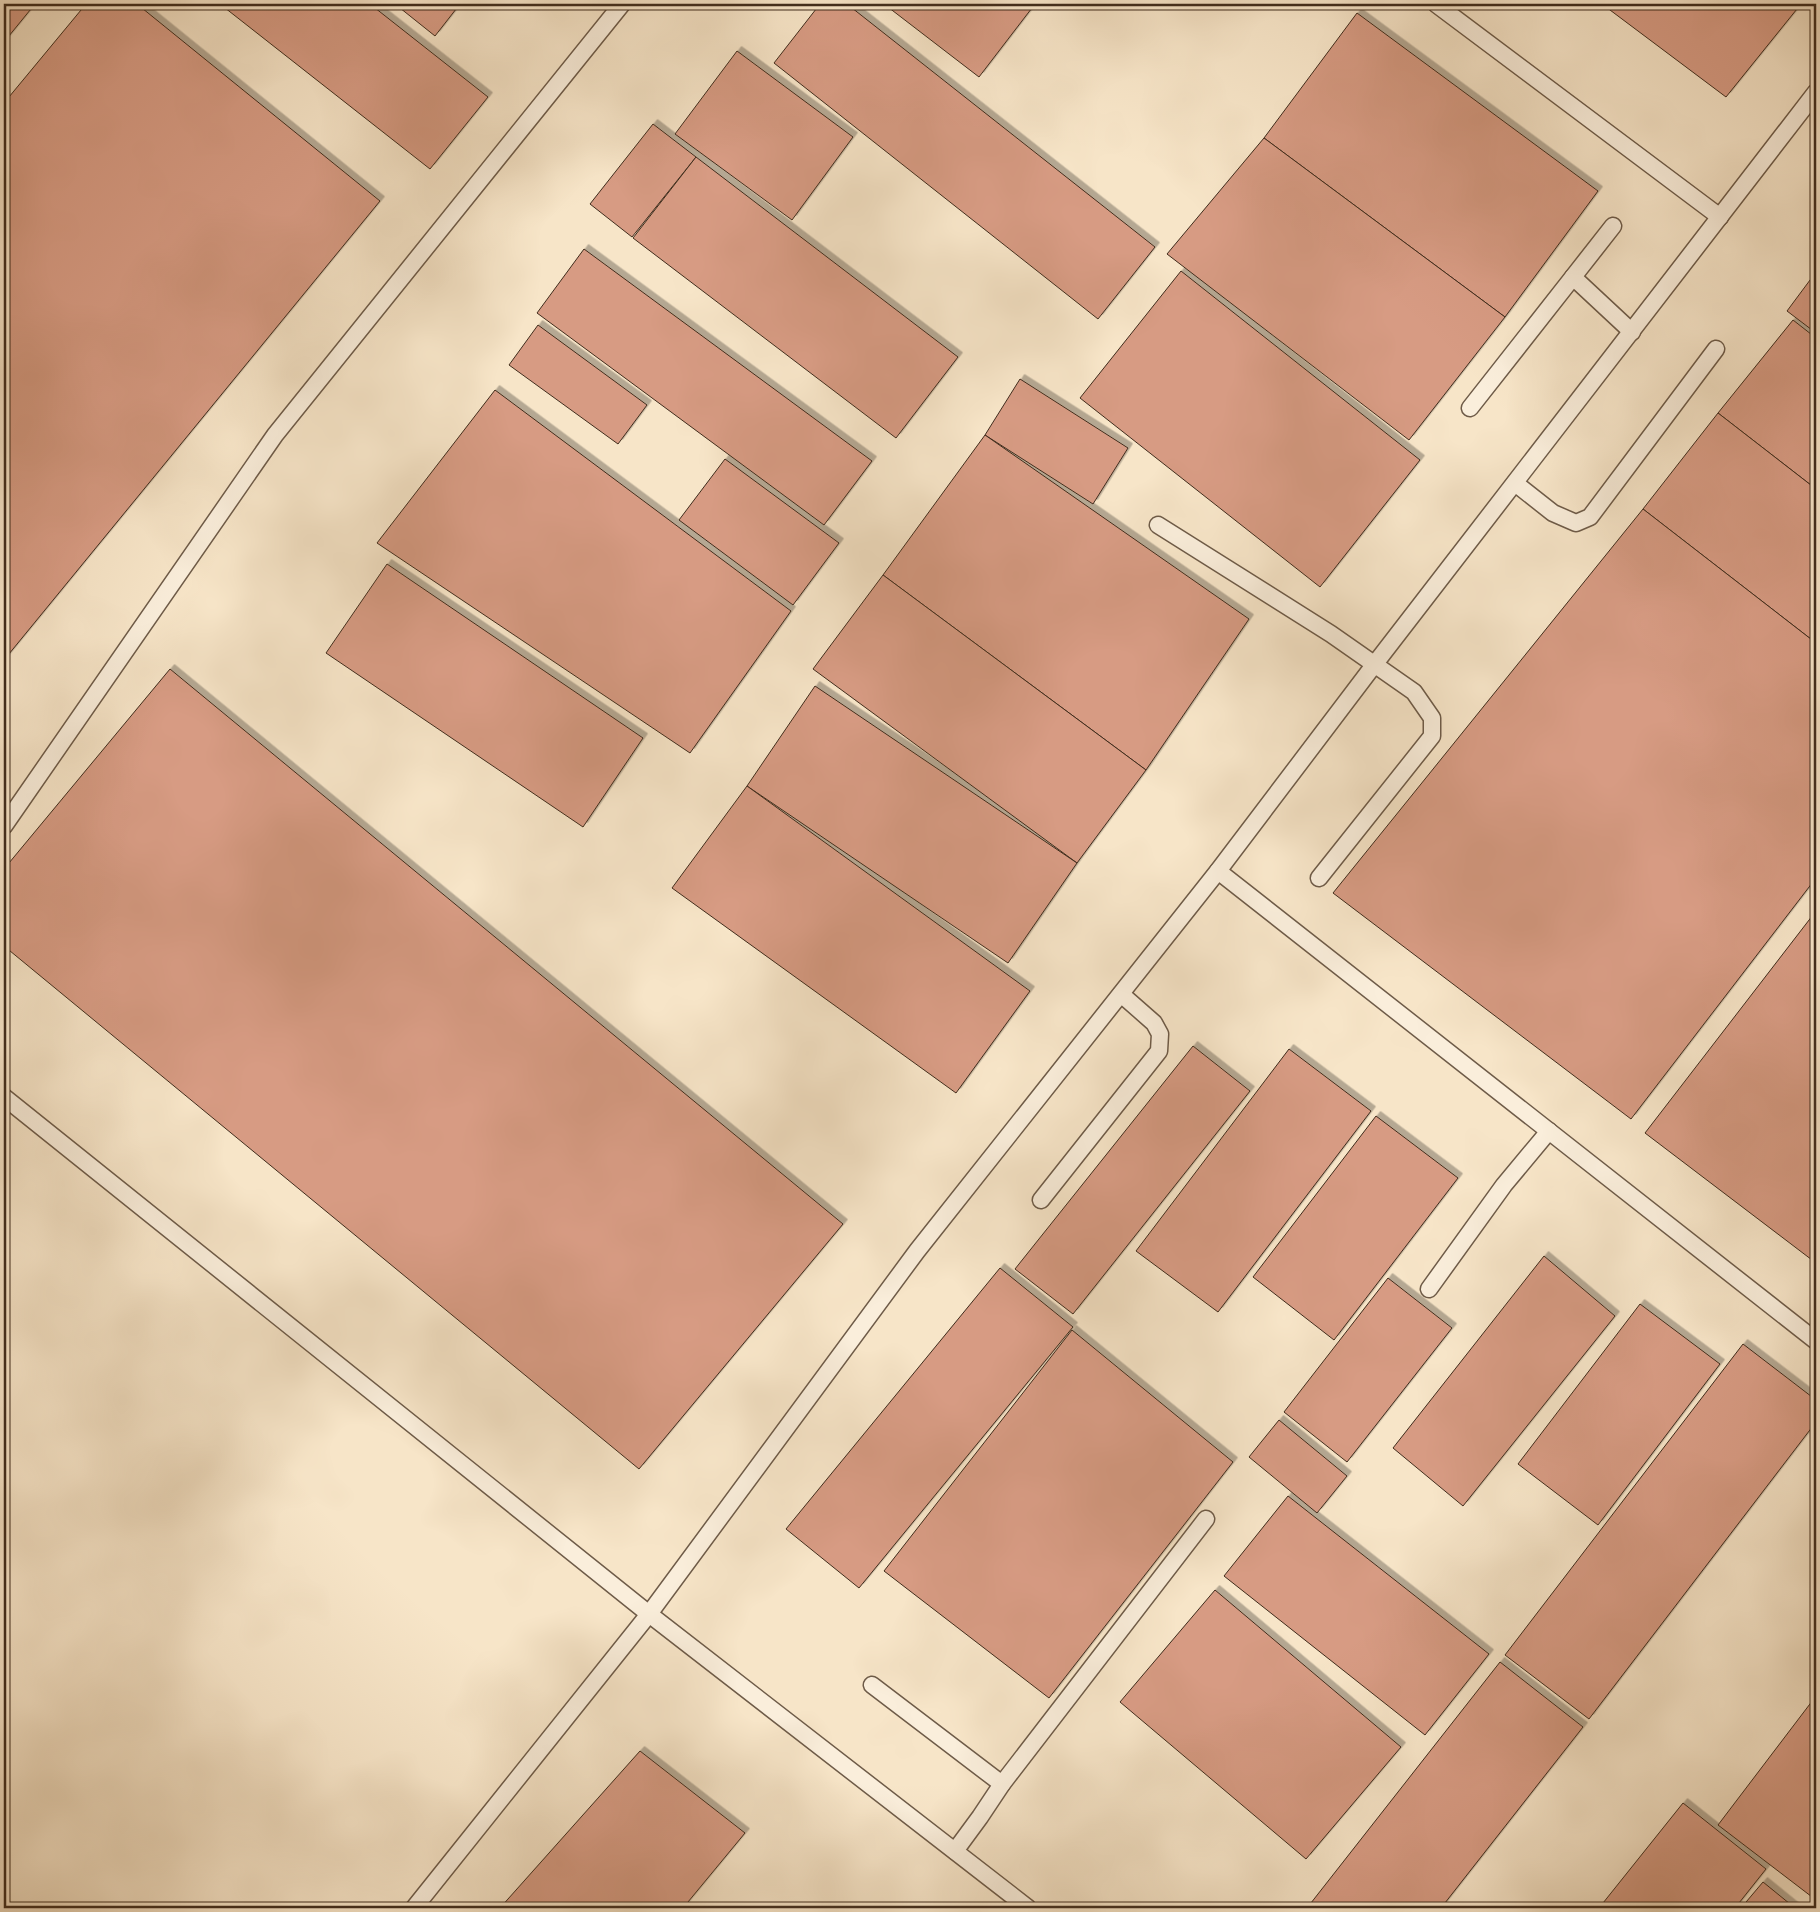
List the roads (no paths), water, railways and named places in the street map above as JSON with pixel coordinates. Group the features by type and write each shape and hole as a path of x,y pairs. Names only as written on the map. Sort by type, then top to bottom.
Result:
{"lane":[{"path":"4,826 275,435 622,4"},
{"path":"1436,4 1720,217"},
{"path":"414,1908 649,1614 917,1252 1218,871 1374,665 1816,92"},
{"path":"1470,408 1613,226"},
{"path":"1573,277 1632,332"},
{"path":"1515,483 1553,513 1576,522 1590,517 1716,349"},
{"path":"1158,525 1331,634 1414,692 1432,718 1432,736 1319,878"},
{"path":"1218,871 1816,1341"},
{"path":"1041,1200 1160,1051 1160,1034 1154,1023 1120,994"},
{"path":"4,1098 649,1614 1028,1908"},
{"path":"1429,1289 1504,1186 1549,1131"},
{"path":"955,1851 1002,1784 1206,1519"},
{"path":"872,1685 1002,1784"}]}
